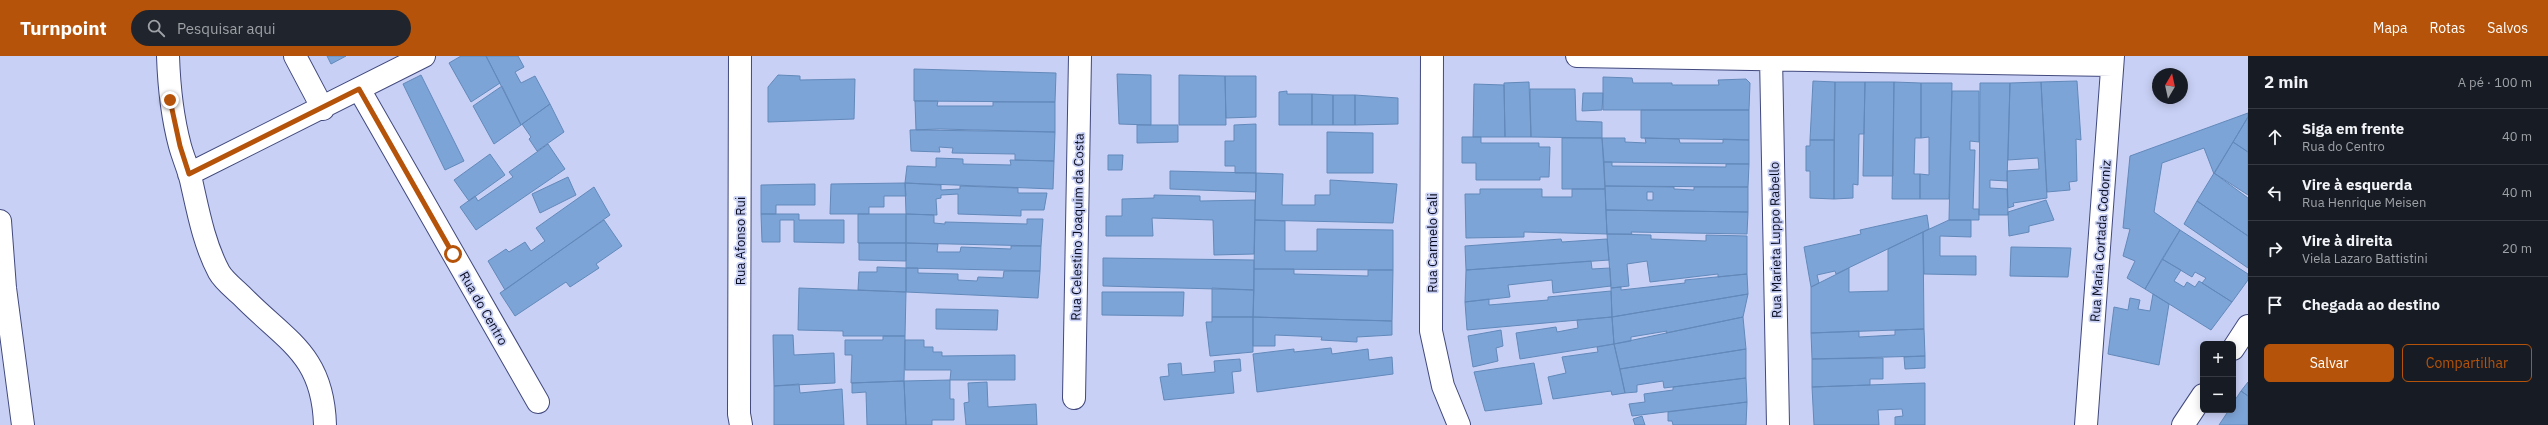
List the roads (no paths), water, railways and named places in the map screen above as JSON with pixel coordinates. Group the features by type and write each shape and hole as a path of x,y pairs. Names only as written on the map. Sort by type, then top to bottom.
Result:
{"street":[{"path":"168,56 170,100 180,146 189,174 203,233 220,273 265,320 296,346 308,360 322,393 325,425"},
{"path":"295,56 323,108"},
{"path":"189,174 424,56"},
{"name":"Rua Afonso Rui","path":"740,56 739,414 741,425"},
{"name":"Rua Celestino Joaquim da Costa","path":"1074,398 1080,56"},
{"name":"Rua Carmelo Cali","path":"1432,56 1431,331 1443,386 1459,425"},
{"path":"1578,56 2113,61"},
{"name":"Rua Marieta Luppo Rabello","path":"1771,58 1778,425"},
{"name":"Rua Maria Cortada Codorniz","path":"2086,425 2113,61"},
{"name":"Rua do Centro","path":"359,89 538,402"},
{"path":"0,222 2,293 23,425"},
{"path":"2236,344 2248,326"},
{"path":"2183,425 2200,400"}]}
